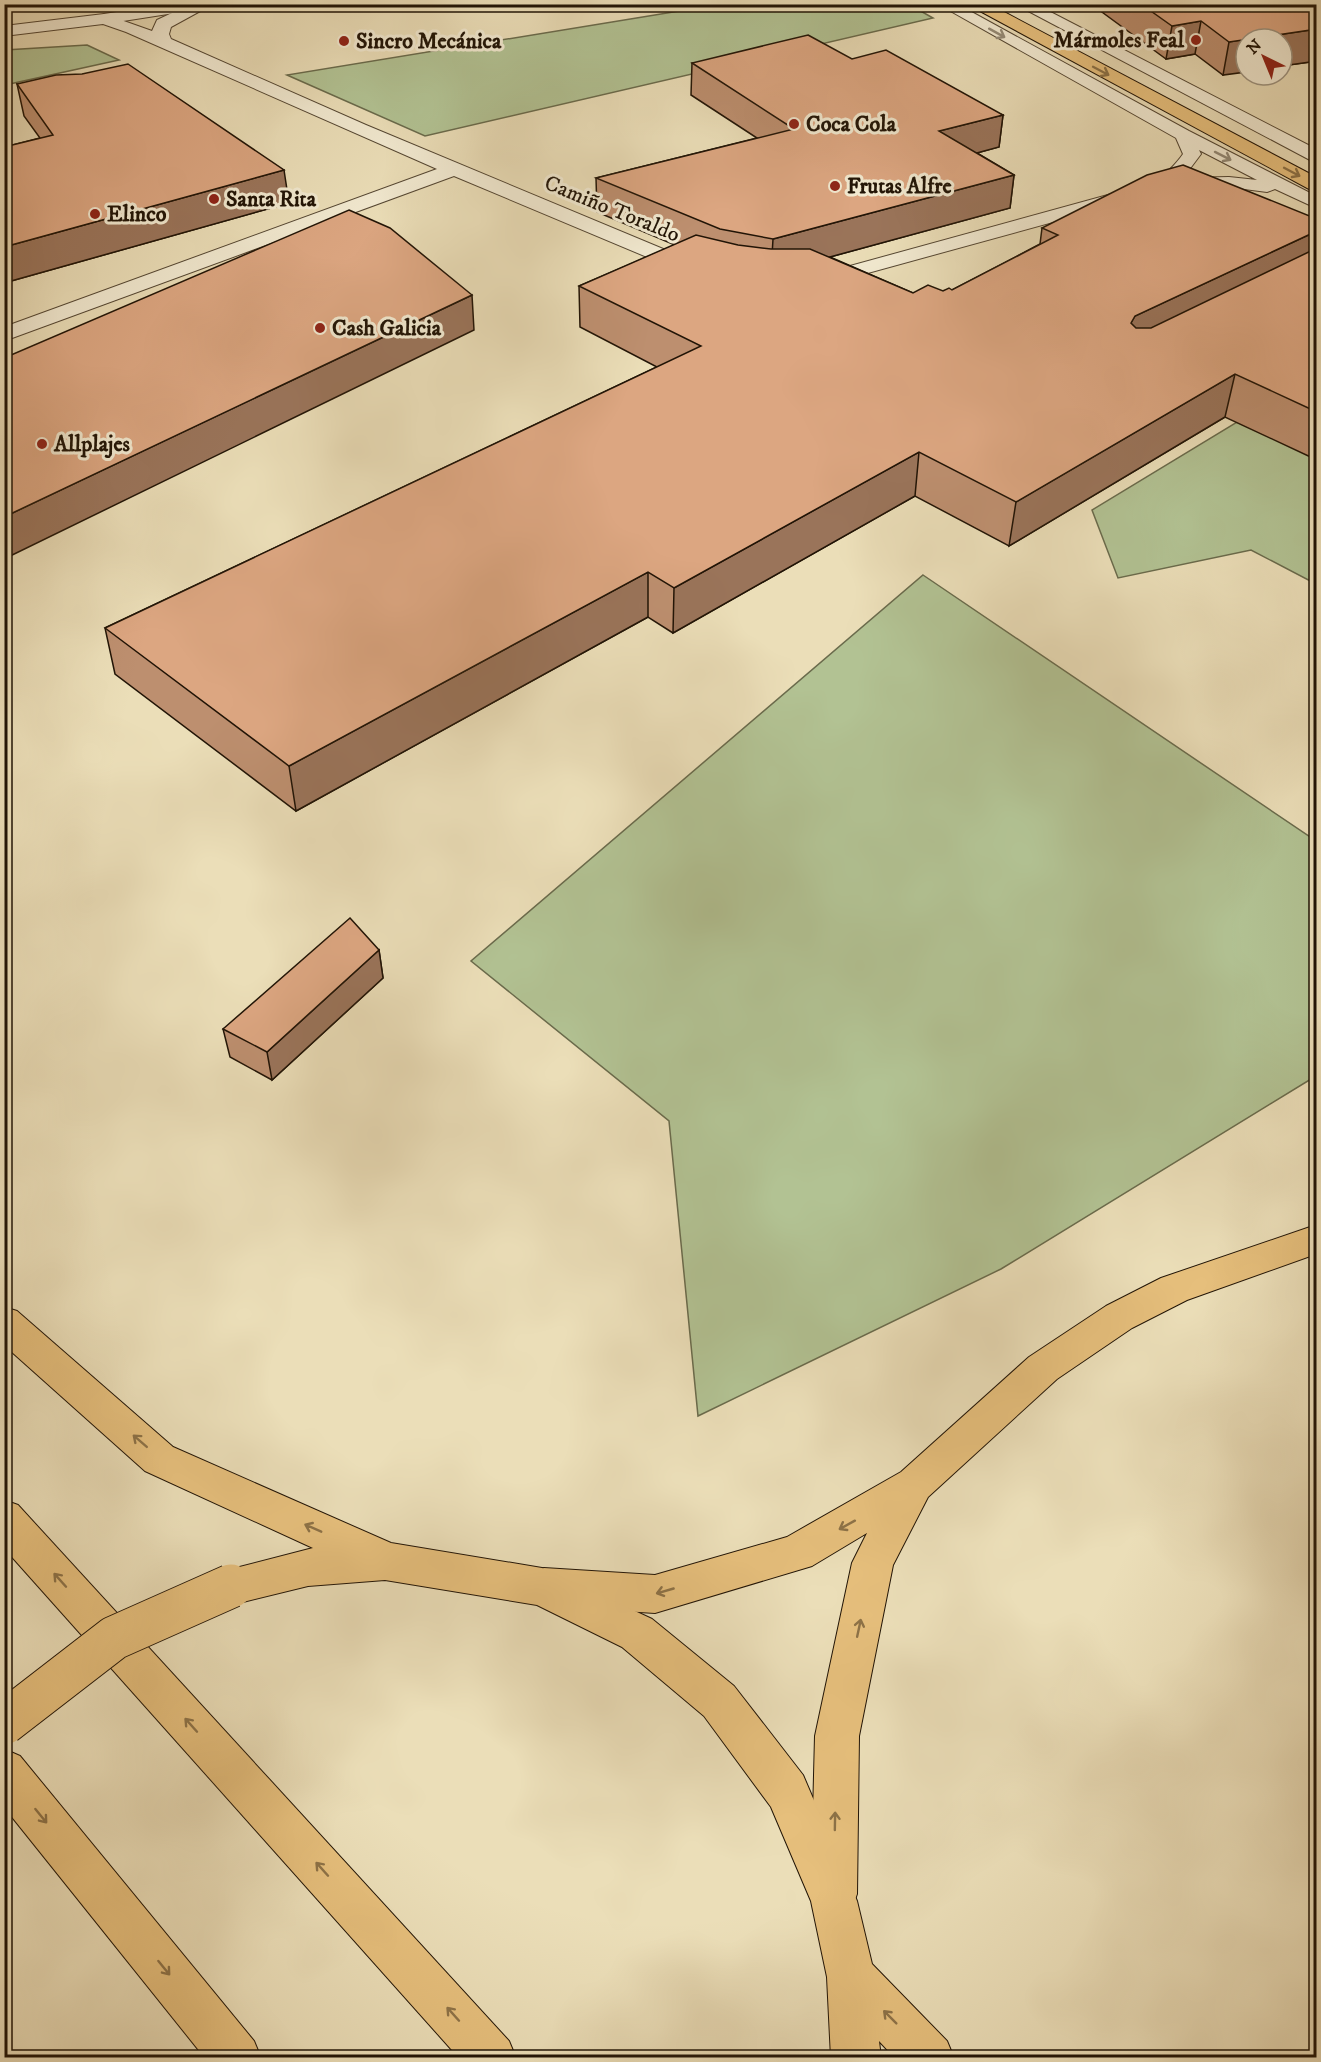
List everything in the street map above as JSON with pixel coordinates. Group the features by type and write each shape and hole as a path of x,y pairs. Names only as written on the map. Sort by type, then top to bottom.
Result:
{"main road":[{"path":"975,4 1317,185"},
{"path":"1003,4 1317,165"},
{"path":"4,1723 114,1638 231,1586 308,1567 386,1561 542,1587 655,1594 797,1553 915,1484 1043,1368 1119,1317 1174,1289 1317,1239"},
{"path":"4,1322 159,1459 386,1561"},
{"path":"834,1901 837,1736 873,1563 915,1484"},
{"path":"4,1518 492,2058"},
{"path":"542,1587 637,1633 719,1701 787,1791 834,1901 851,1977 856,2058"},
{"path":"4,1771 237,2058"},
{"path":"851,1977 930,2058"}],"street":[{"path":"165,44 160,34 163,24 205,4"},
{"path":"4,31 104,19"},
{"name":"Camiño Toraldo","path":"104,19 132,28 673,261 720,272"},
{"path":"4,335 455,169"},
{"path":"796,284 826,279 1165,185"}],"lane":[{"path":"104,19 200,4"},
{"path":"945,4 1183,135 1308,199"},
{"path":"1022,4 1317,156"},
{"path":"1165,185 1180,172 1192,154 1183,135"},
{"path":"1291,144 1317,151"},
{"path":"1165,185 1208,181 1247,182 1308,199"}],"green space":[{"path":"716,5 910,5 933,18 425,136 287,75"},
{"path":"87,45 119,60 5,85 5,50"},
{"path":"1237,422 1316,458 1316,584 1251,550 1118,578 1092,510"},
{"path":"923,575 1316,841 1316,1076 1001,1269 698,1416 669,1121 471,961"}],"building":[{"path":"1141,4 1317,4 1317,29 1294,32 1294,27 1234,27 1234,41 1229,42 1201,21 1172,26"},
{"path":"808,35 852,59 886,50 1003,115 939,131 1014,175 773,239 720,229 596,178 794,129 692,63"},
{"path":"128,64 284,170 4,247 4,147 53,135 17,84 56,75 82,74"},
{"path":"1183,165 1317,219 1317,231 1135,316 1131,323 1136,328 1151,328 1317,248 1317,412 1235,374 1016,502 919,452 674,588 648,572 289,766 105,628 701,346 579,286 696,235 738,245 771,249 810,249 913,293 928,285 943,291 949,288 952,290 1058,235 1042,228 1147,175"},
{"path":"349,210 390,228 472,295 4,517 4,358"},
{"path":"350,918 379,950 267,1052 223,1029"}],"place":[{"name":"Mármoles Feal","path":"1196,40"},
{"name":"Sincro Mecánica","path":"344,41"},
{"name":"Coca Cola","path":"794,124"},
{"name":"Frutas Alfre","path":"835,186"},
{"name":"Santa Rita","path":"214,199"},
{"name":"Elinco","path":"95,214"},
{"name":"Cash Galicia","path":"320,328"},
{"name":"Allplajes","path":"42,444"}]}
